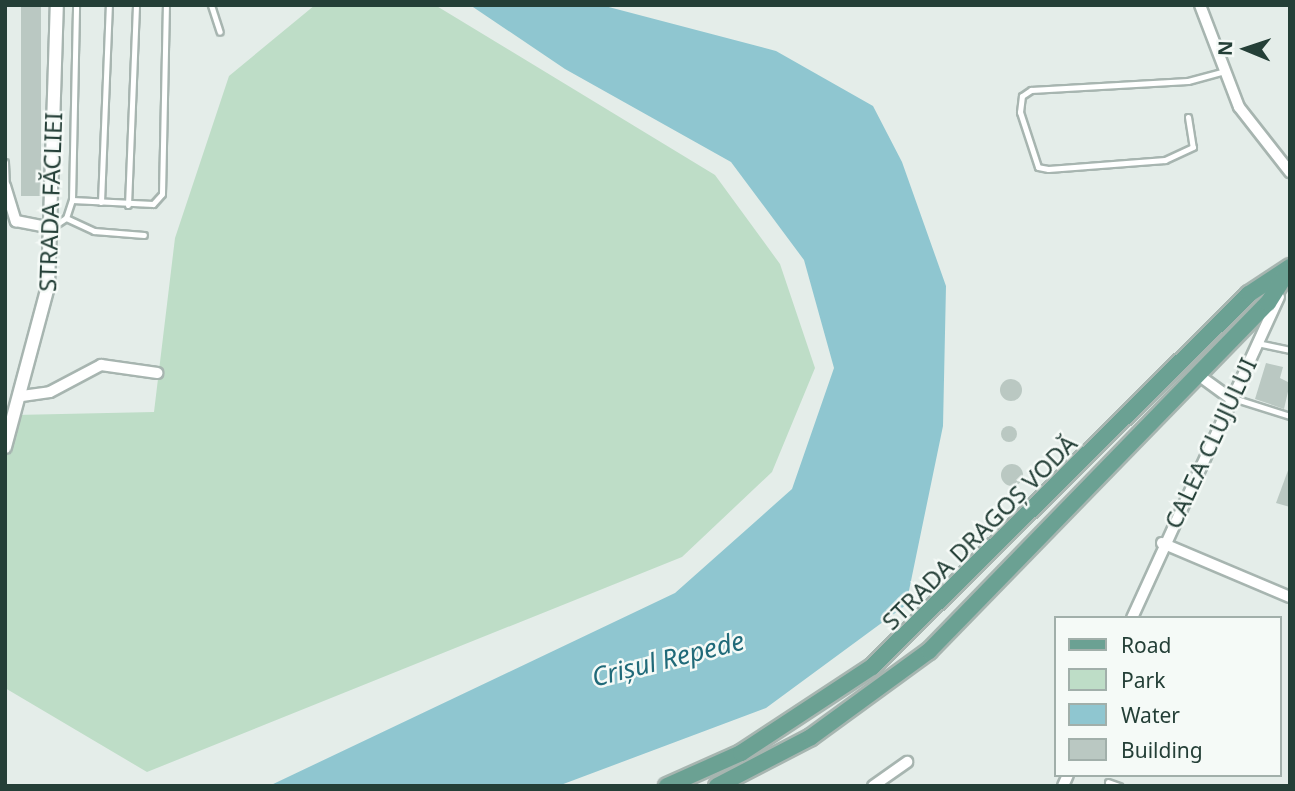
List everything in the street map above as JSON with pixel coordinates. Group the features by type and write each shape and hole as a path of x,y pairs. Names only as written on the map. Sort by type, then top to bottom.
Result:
{"main road":[{"name":"STRADA DRAGOȘ VODĂ","path":"667,786 741,753 872,667 1249,295 1290,268"},
{"name":"STRADA DRAGOȘ VODĂ","path":"718,786 811,737 929,651 1175,395 1268,303 1290,268"},
{"path":"1197,374 1194,358 1243,312 1249,295"},
{"path":"1166,379 1175,383 1175,395"}],"street":[{"name":"STRADA FĂCLIEI","path":"5,447 22,396 46,302 51,228 57,5"},
{"path":"1200,5 1222,72 1238,107 1290,172"},
{"path":"5,186 16,221 51,228"},
{"name":"CALEA CLUJULUI","path":"1133,616 1162,543 1290,268"},
{"path":"22,396 50,392 101,365 157,373"},
{"path":"1197,374 1230,398"},
{"path":"1162,543 1290,597"},
{"path":"873,786 907,762"}],"lane":[{"path":"51,228 66,218 72,200 76,5"},
{"path":"101,202 109,5"},
{"path":"128,205 136,5"},
{"path":"72,200 128,205 153,204 162,194 166,5"},
{"path":"211,5 220,32"},
{"path":"1188,117 1193,147 1165,160 1048,169 1038,167 1020,112 1022,96 1031,90 1188,80 1222,72"},
{"path":"5,162 5,186"},
{"path":"66,218 94,231 144,235"},
{"path":"1257,343 1290,350"},
{"path":"1230,398 1290,416"},
{"path":"1108,782 1119,786"}],"green space":[{"path":"315,5 435,5 715,175 780,264 815,368 772,472 682,557 147,772 5,688 5,448 15,415 154,412 175,238 229,76"}],"water":[{"name":"Crișul Repede","path":"470,5 601,5 776,51 873,106 902,162 946,286 943,426 906,605 766,708 558,786 269,786 675,593 792,489 834,368 804,260 731,162 565,69"}],"building":[{"path":"21,5 41,5 41,196 21,196"},
{"path":"1266,363 1283,367 1280,378 1290,383 1284,409 1255,399"},
{"path":"1007,379 1015,379 1022,386 1022,394 1015,401 1007,401 1000,394 1000,386"},
{"path":"1006,426 1012,426 1017,434 1015,440 1006,442 1001,437 1001,431"},
{"path":"1012,464 1020,467 1023,475 1020,483 1012,486 1004,483 1001,475 1004,467"},
{"path":"1290,465 1290,507 1276,503"}]}
